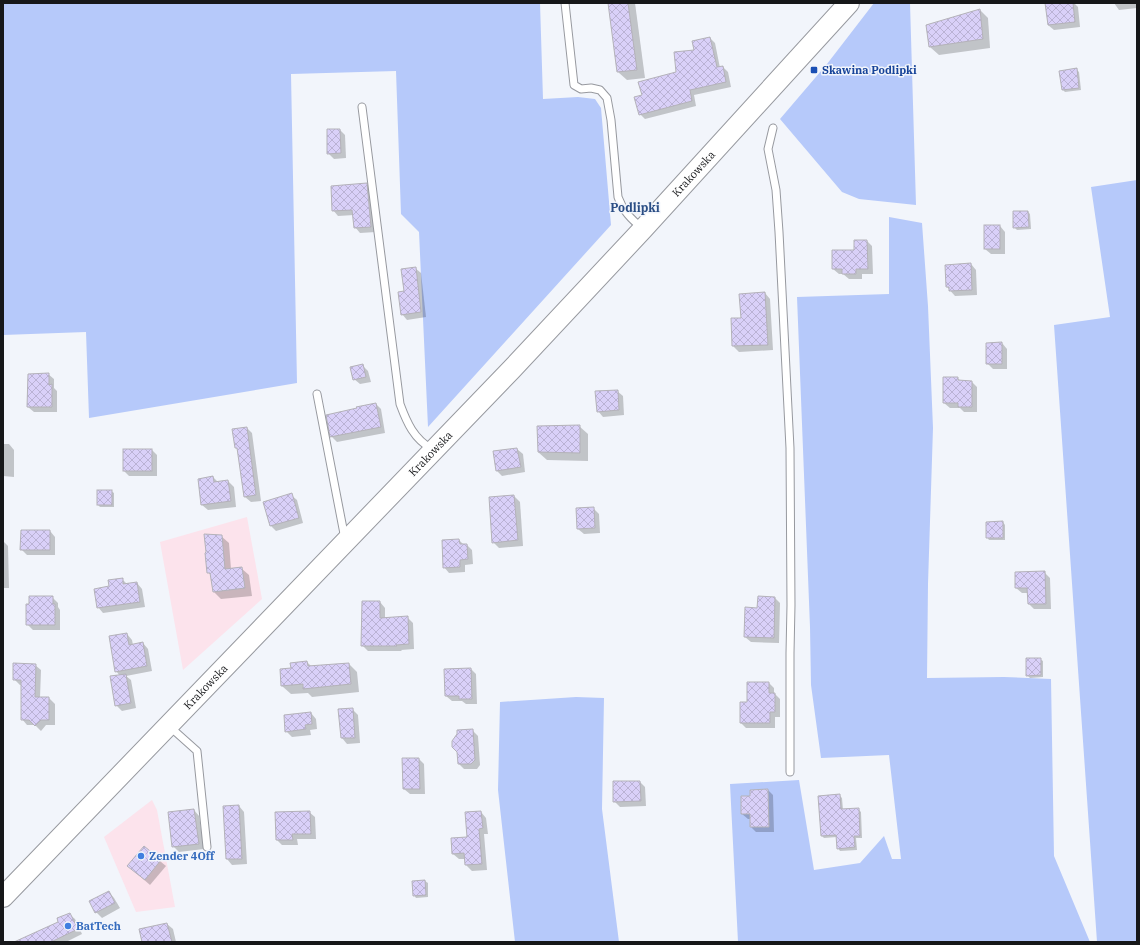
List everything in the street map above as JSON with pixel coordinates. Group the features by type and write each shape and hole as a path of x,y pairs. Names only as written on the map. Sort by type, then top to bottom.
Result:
{"main road":[{"name":"Krakowska","path":"3,897 517,364 643,229 849,3"}],"lane":[{"path":"565,3 574,85 581,89 591,88 600,90 606,98 611,120 618,197 621,206 627,215 643,229"},
{"path":"362,107 400,404 413,433 423,444 434,451"},
{"path":"773,128 768,149 776,190 790,448 792,605 790,653 790,772"},
{"path":"317,394 346,542"},
{"path":"168,726 197,751 207,847"}],"shaded area":[{"path":"3,3 540,3 543,99 578,97 595,99 601,108 611,225 428,427 419,232 401,214 396,71 291,74 297,383 89,418 86,332 3,335"},
{"path":"874,3 910,3 916,205 859,199 842,192 780,119 827,64"},
{"path":"1137,180 1137,942 1097,942 1054,325 1110,317 1091,187"},
{"path":"889,217 922,223 928,306 933,428 928,584 927,678 1004,677 1051,679 1054,856 1090,942 738,942 730,784 799,780 814,870 860,863 884,836 892,859 901,859 889,755 821,758 811,685 797,297 889,294"},
{"path":"247,517 262,599 183,670 160,542"},
{"path":"576,697 604,698 602,809 619,942 515,942 498,790 500,702"},
{"path":"152,800 157,810 175,907 136,912 104,837"}],"building":[{"path":"608,3 628,3 637,70 617,72"},
{"path":"1045,3 1073,3 1075,22 1048,25"},
{"path":"980,9 983,39 929,47 926,25"},
{"path":"710,37 717,67 723,66 726,82 690,90 692,101 639,115 634,97 642,95 638,82 676,72 674,52 694,50 692,41"},
{"path":"1077,68 1079,88 1062,90 1059,71"},
{"path":"327,129 340,129 341,153 327,154"},
{"path":"367,183 371,227 354,228 352,210 332,211 331,186"},
{"path":"1013,211 1028,211 1029,227 1013,228"},
{"path":"984,225 1000,225 1000,249 984,249"},
{"path":"854,240 867,240 868,269 856,269 856,274 842,274 842,269 832,269 832,250 854,250"},
{"path":"971,263 972,290 949,291 949,287 946,287 945,265"},
{"path":"416,267 421,312 401,315 398,292 404,291 401,269"},
{"path":"765,292 768,345 732,346 731,318 741,318 739,294"},
{"path":"1002,342 1002,364 986,364 986,343"},
{"path":"363,364 366,377 353,380 350,367"},
{"path":"49,373 49,385 52,384 52,407 27,407 28,374"},
{"path":"943,377 958,377 958,380 972,381 972,407 958,407 958,403 943,403"},
{"path":"618,390 619,410 597,412 595,391"},
{"path":"376,403 381,427 330,437 326,415"},
{"path":"580,425 580,453 538,452 537,426"},
{"path":"247,427 256,495 244,497 237,448 235,448 232,429"},
{"path":"517,448 521,467 496,471 493,451"},
{"path":"123,449 152,449 152,471 123,471"},
{"path":"213,476 214,482 228,480 231,501 201,505 198,479"},
{"path":"97,490 112,490 112,505 97,505"},
{"path":"292,493 299,518 270,526 263,502"},
{"path":"514,495 518,540 492,543 489,497"},
{"path":"594,507 595,528 577,529 576,508"},
{"path":"1003,521 1003,538 986,538 986,522"},
{"path":"21,530 50,530 50,550 20,550"},
{"path":"204,534 222,535 225,569 242,567 245,588 213,592 210,573 207,573"},
{"path":"459,539 460,544 467,544 468,559 460,560 460,567 443,568 442,540"},
{"path":"1045,571 1046,604 1028,604 1027,588 1015,588 1015,572"},
{"path":"123,578 123,584 137,582 140,602 97,608 94,589 109,586 108,580"},
{"path":"29,596 53,596 53,604 55,604 55,625 26,625 26,604 29,604"},
{"path":"758,596 775,597 774,638 744,637 745,607 757,608"},
{"path":"362,601 380,601 380,618 408,616 409,644 396,645 397,646 361,646"},
{"path":"127,633 129,645 143,642 147,666 115,672 109,636"},
{"path":"1026,658 1041,658 1041,675 1026,676"},
{"path":"307,661 308,666 349,663 351,684 303,689 303,684 281,686 280,669 291,668 290,663"},
{"path":"13,663 36,664 35,697 49,697 49,720 41,720 35,726 29,720 21,720 21,680 13,680"},
{"path":"471,668 472,699 459,699 459,696 445,696 444,669"},
{"path":"126,674 131,703 115,706 110,676"},
{"path":"747,682 769,682 769,693 775,693 775,712 770,712 770,723 740,723 740,702 747,702"},
{"path":"353,708 355,738 341,738 338,709"},
{"path":"311,712 312,724 305,725 306,729 285,732 284,715"},
{"path":"473,729 475,760 471,764 458,764 457,752 452,747 452,741 457,734 457,730"},
{"path":"402,758 419,758 420,789 403,789"},
{"path":"613,781 640,781 641,801 613,802"},
{"path":"768,789 769,827 750,827 750,814 741,814 741,796 750,796 750,790"},
{"path":"840,794 841,809 859,808 860,836 854,836 855,847 837,849 836,835 821,836 818,796"},
{"path":"239,805 242,859 226,859 223,806"},
{"path":"194,809 199,844 172,847 168,812"},
{"path":"310,811 311,834 292,834 293,840 276,840 275,812"},
{"path":"481,811 483,828 479,829 482,864 465,865 464,853 452,854 451,838 467,837 465,812"},
{"path":"144,846 161,860 145,880 127,866"},
{"path":"425,880 426,895 413,896 412,881"},
{"path":"109,891 115,903 95,913 89,901"},
{"path":"70,913 78,929 51,942 14,942 58,922 57,918"},
{"path":"167,923 172,942 142,942 139,929"}],"place":[{"name":"Skawina Podlipki","path":"814,70"},
{"name":"Zender 4Off","path":"141,856"},
{"name":"BatTech","path":"68,926"}],"district":[{"name":"Podlipki","path":"635,207"}]}
